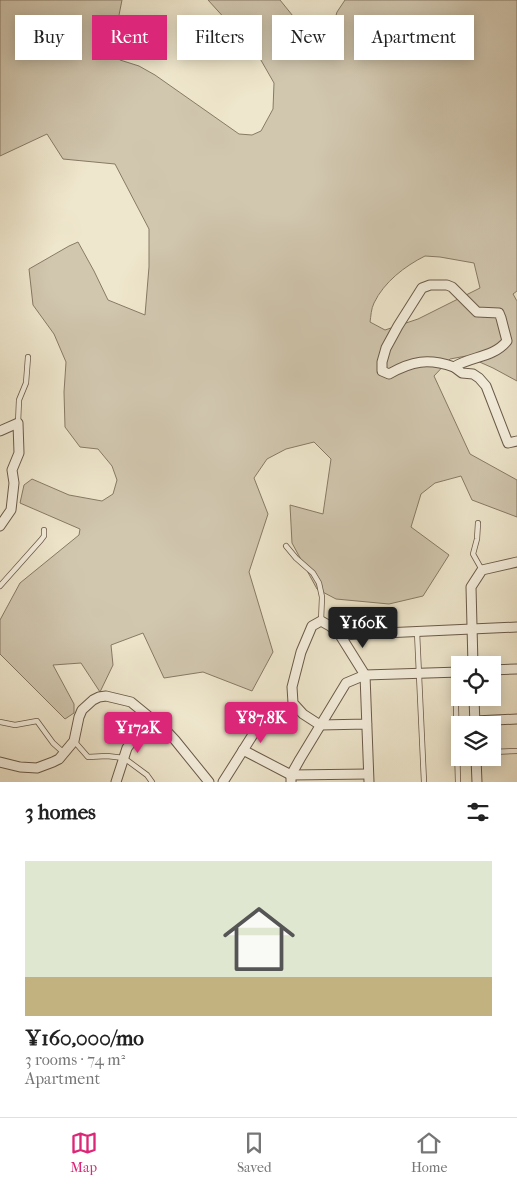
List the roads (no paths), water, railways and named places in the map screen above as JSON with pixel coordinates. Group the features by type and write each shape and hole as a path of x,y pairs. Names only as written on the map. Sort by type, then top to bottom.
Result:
{"street":[{"path":"454,367 462,362 500,349 507,341 501,318 499,313 477,312 452,287 447,285 430,285 422,288 398,326 386,348 382,362 382,372 389,374 421,361 443,363 454,367 462,373 473,374 486,386 508,443 517,441"},
{"path":"0,431 18,424 19,453 12,470 15,512 2,520"},
{"path":"473,656 471,587 482,570 517,562"},
{"path":"243,750 291,779 368,778 365,675 340,635 321,621 312,626 301,652 292,687 293,703 302,714 320,726 366,724"},
{"path":"340,635 517,627"},
{"path":"501,670 517,669"},
{"path":"291,779 300,759 346,682 365,675 451,672"},
{"path":"0,762 20,767 37,768 53,762 74,741 82,710 93,700 106,696 131,702 159,723 208,782"},
{"path":"501,721 517,719"},
{"path":"116,782 127,748 139,732 153,720"},
{"path":"223,782 259,725"},
{"path":"476,766 477,782"}],"lane":[{"path":"18,424 19,400 26,383 28,357"},
{"path":"478,524 473,554 482,570"},
{"path":"0,586 42,540 44,530"},
{"path":"286,546 313,573 320,583 322,597 321,621"},
{"path":"417,632 424,782"},
{"path":"457,706 458,782"},
{"path":"0,722 15,725 37,721 52,743 64,753"},
{"path":"74,741 88,757 107,756 124,758 147,775 152,782"},
{"path":"501,752 517,751"}]}
